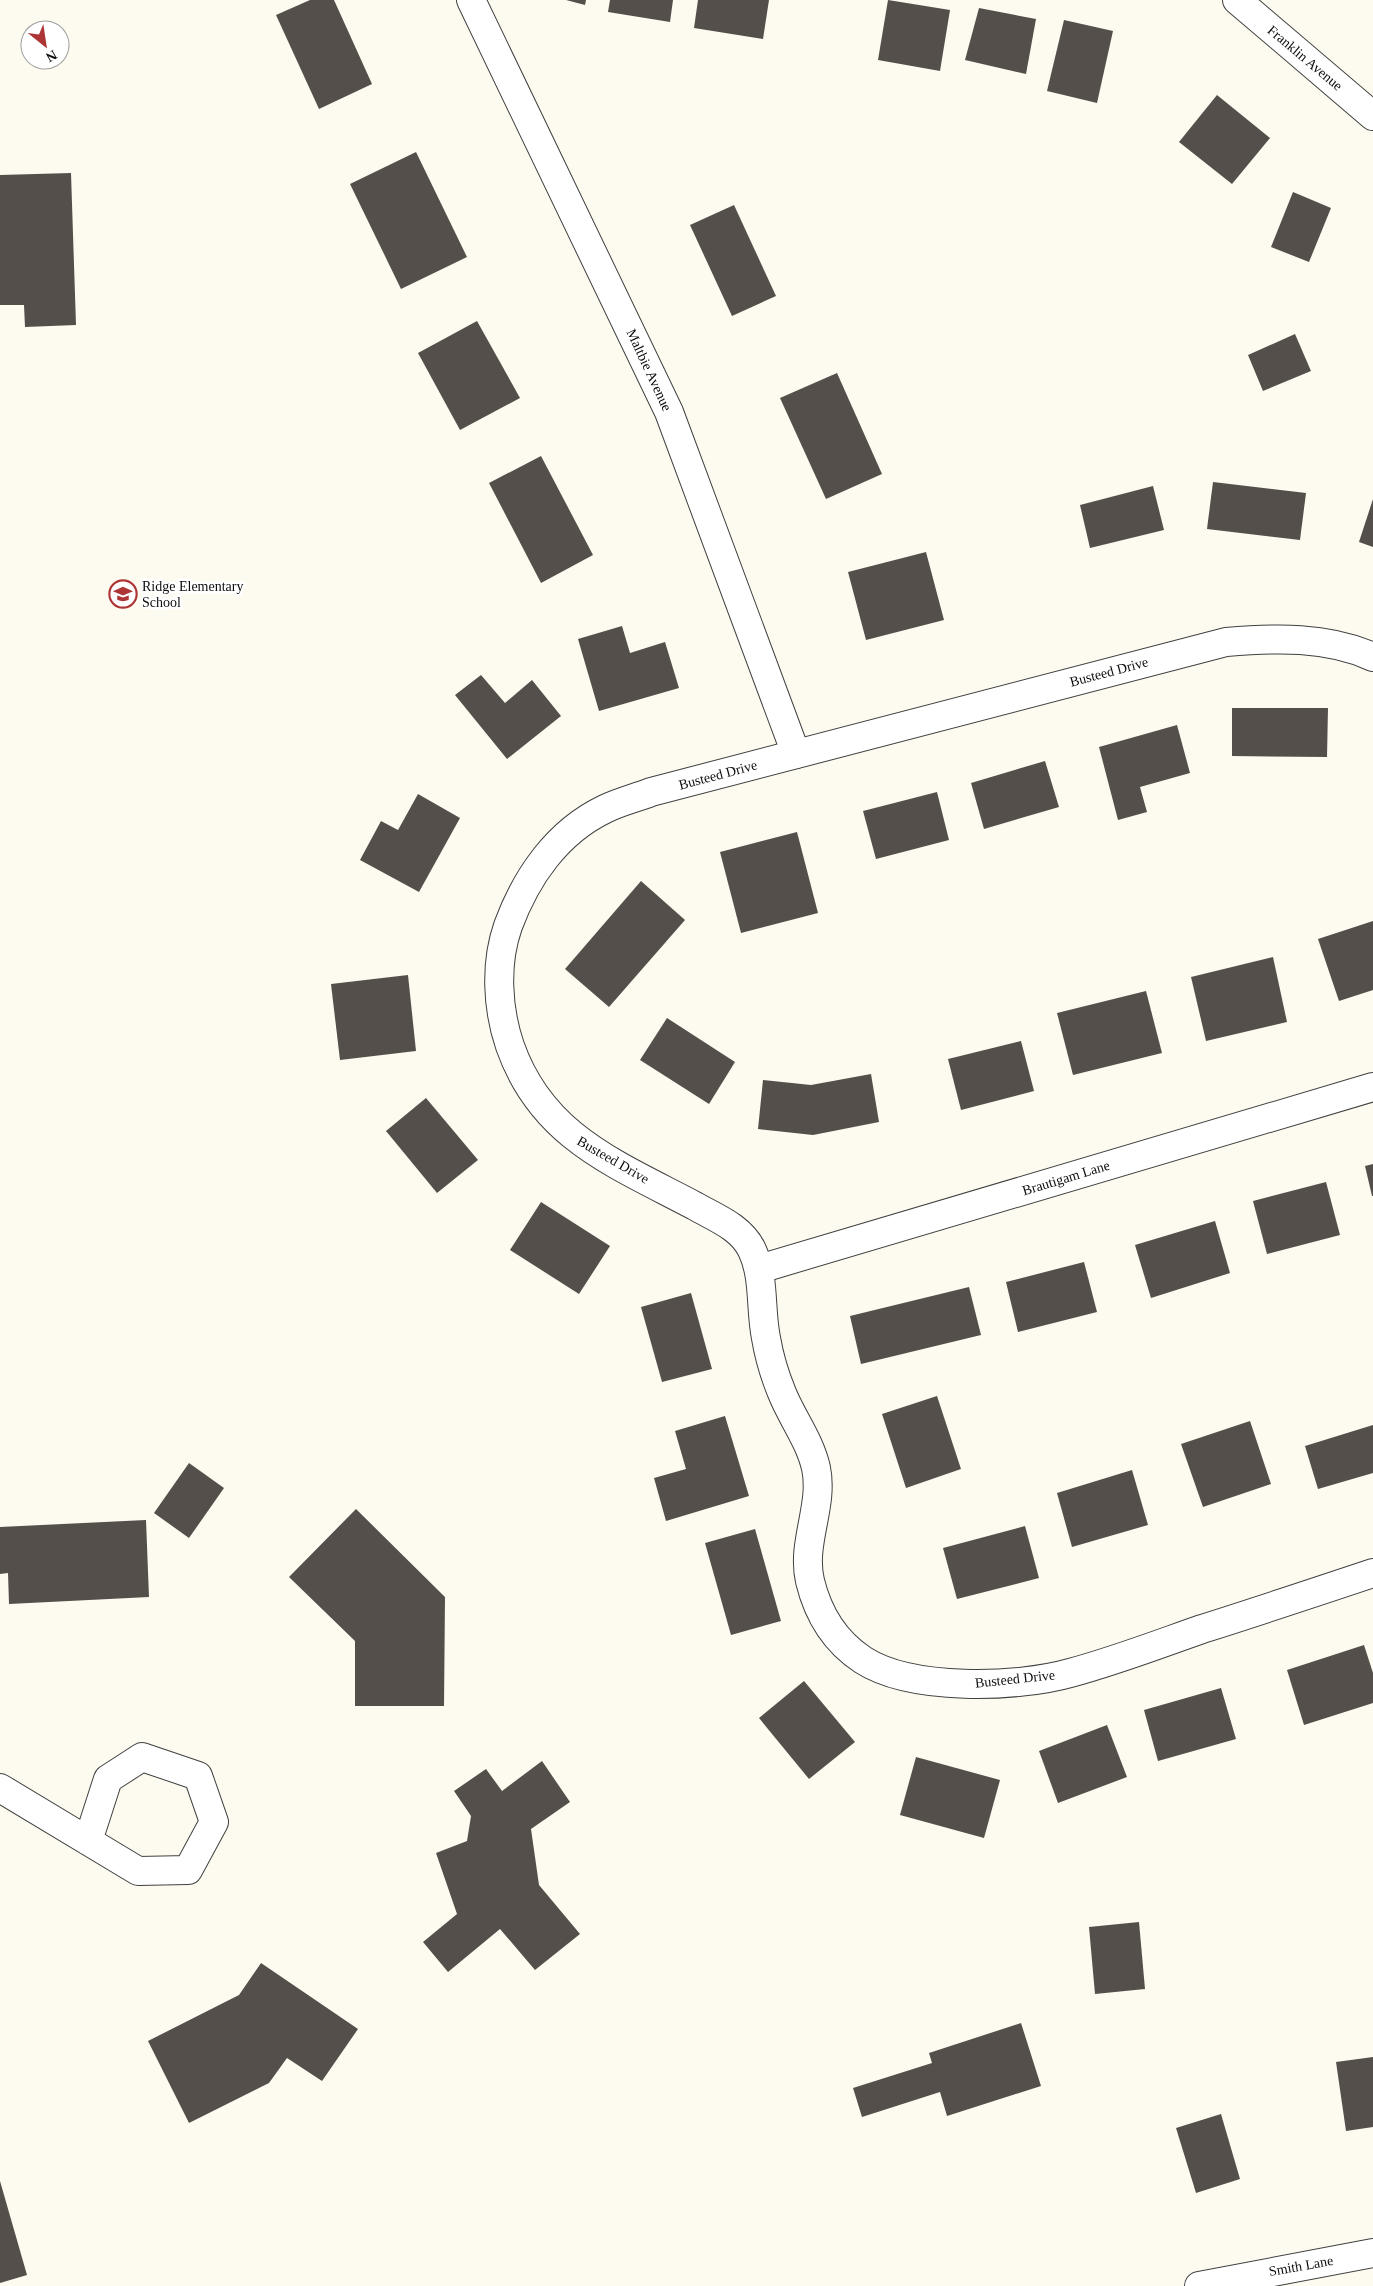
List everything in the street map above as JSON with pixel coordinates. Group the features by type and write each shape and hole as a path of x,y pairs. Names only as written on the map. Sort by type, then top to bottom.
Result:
{"street":[{"name":"Maltbie Avenue","path":"471,0 670,412 796,754"},
{"name":"Franklin Avenue","path":"1237,0 1373,116"},
{"name":"Busteed Drive","path":"1373,657 1314,641 1270,638 1226,642 651,792 603,810 572,831 543,860 519,897 504,939 498,983 504,1027 518,1069 540,1104 568,1133 602,1156 734,1227 750,1246 759,1269 765,1337 782,1392 804,1436 816,1467 818,1501 809,1542 809,1575 820,1612 840,1641 865,1662 895,1675 960,1684 1006,1683 1067,1674 1373,1573"},
{"name":"Brautigam Lane","path":"759,1269 1373,1087"},
{"path":"0,1788 88,1841 138,1871 188,1870 214,1822 198,1776 142,1757 108,1779 88,1841"},
{"name":"Smith Lane","path":"1199,2286 1373,2253"}],"building":[{"path":"310,0 334,0 372,84 319,109 276,15"},
{"path":"566,0 586,0 585,5"},
{"path":"610,0 673,0 670,22 608,12"},
{"path":"698,0 769,0 763,39 694,28"},
{"path":"888,0 950,10 940,71 878,60"},
{"path":"979,8 1036,19 1026,74 965,60"},
{"path":"1064,20 1113,31 1097,103 1047,91"},
{"path":"1217,95 1270,138 1232,184 1179,142"},
{"path":"416,152 467,257 401,289 350,184"},
{"path":"71,173 76,325 25,327 24,305 0,305 0,175"},
{"path":"1293,192 1331,208 1309,262 1271,247"},
{"path":"734,205 776,296 732,316 690,225"},
{"path":"477,321 520,398 460,430 418,353"},
{"path":"1295,334 1311,371 1263,391 1248,355"},
{"path":"837,373 882,474 826,499 780,398"},
{"path":"541,456 593,555 541,583 489,483"},
{"path":"1213,482 1306,493 1300,540 1207,529"},
{"path":"1153,486 1164,530 1090,548 1080,505"},
{"path":"1373,499 1373,547 1359,542"},
{"path":"926,552 944,620 866,640 848,572"},
{"path":"622,626 630,653 665,642 679,688 599,711 578,639"},
{"path":"481,675 505,703 532,680 561,716 507,759 455,695"},
{"path":"1232,708 1328,708 1327,757 1232,756"},
{"path":"1177,725 1190,773 1140,787 1147,812 1118,820 1099,747"},
{"path":"1045,761 1059,807 984,829 971,783"},
{"path":"937,792 949,840 876,859 863,811"},
{"path":"418,794 460,818 419,892 360,860 381,821 398,830"},
{"path":"797,832 818,913 741,933 720,852"},
{"path":"641,881 685,920 609,1007 565,969"},
{"path":"1373,921 1373,990 1339,1001 1318,939"},
{"path":"1273,957 1287,1022 1206,1041 1191,977"},
{"path":"408,975 416,1051 340,1060 331,984"},
{"path":"1146,991 1162,1053 1073,1075 1057,1013"},
{"path":"667,1018 735,1062 709,1104 640,1060"},
{"path":"1021,1041 1034,1091 961,1110 948,1059"},
{"path":"871,1074 879,1122 813,1135 758,1129 763,1080 811,1085"},
{"path":"426,1098 478,1160 437,1193 386,1131"},
{"path":"1373,1164 1373,1196 1372,1196 1365,1166"},
{"path":"1326,1182 1340,1235 1267,1254 1253,1201"},
{"path":"541,1202 610,1246 579,1294 510,1250"},
{"path":"1215,1221 1230,1273 1151,1298 1135,1245"},
{"path":"1084,1262 1097,1312 1018,1332 1006,1282"},
{"path":"969,1287 981,1335 861,1364 850,1316"},
{"path":"691,1293 712,1369 662,1382 641,1307"},
{"path":"937,1396 961,1469 906,1488 882,1414"},
{"path":"725,1416 749,1496 666,1521 654,1478 686,1469 675,1431"},
{"path":"1250,1421 1271,1484 1203,1507 1181,1444"},
{"path":"1373,1425 1373,1473 1318,1489 1305,1446"},
{"path":"189,1463 224,1488 189,1538 154,1513"},
{"path":"1132,1470 1148,1525 1072,1547 1057,1493"},
{"path":"356,1509 445,1597 444,1706 355,1706 355,1641 289,1577"},
{"path":"146,1520 149,1597 9,1604 8,1573 0,1574 0,1527"},
{"path":"1025,1526 1039,1578 957,1599 943,1548"},
{"path":"755,1529 781,1621 731,1635 705,1543"},
{"path":"1364,1645 1373,1673 1373,1703 1304,1725 1287,1670"},
{"path":"804,1681 855,1742 809,1779 759,1718"},
{"path":"1221,1688 1236,1739 1158,1761 1144,1710"},
{"path":"1107,1725 1127,1777 1058,1803 1039,1751"},
{"path":"916,1757 1000,1780 984,1838 900,1815"},
{"path":"542,1761 570,1802 531,1829 539,1885 580,1934 535,1970 500,1929 448,1972 423,1942 457,1914 436,1853 467,1841 471,1816 454,1791 486,1769 502,1791"},
{"path":"1139,1922 1145,1989 1095,1994 1089,1927"},
{"path":"261,1963 358,2029 322,2081 287,2058 269,2083 189,2123 148,2041 239,1995"},
{"path":"1021,2023 1041,2086 947,2116 940,2092 862,2117 853,2088 932,2063 929,2053"},
{"path":"1373,2057 1373,2127 1346,2131 1336,2062"},
{"path":"1221,2114 1240,2179 1196,2193 1176,2128"},
{"path":"0,2181 27,2275 0,2283"}],"place":[{"name":"Ridge Elementary School","path":"123,594"}]}
